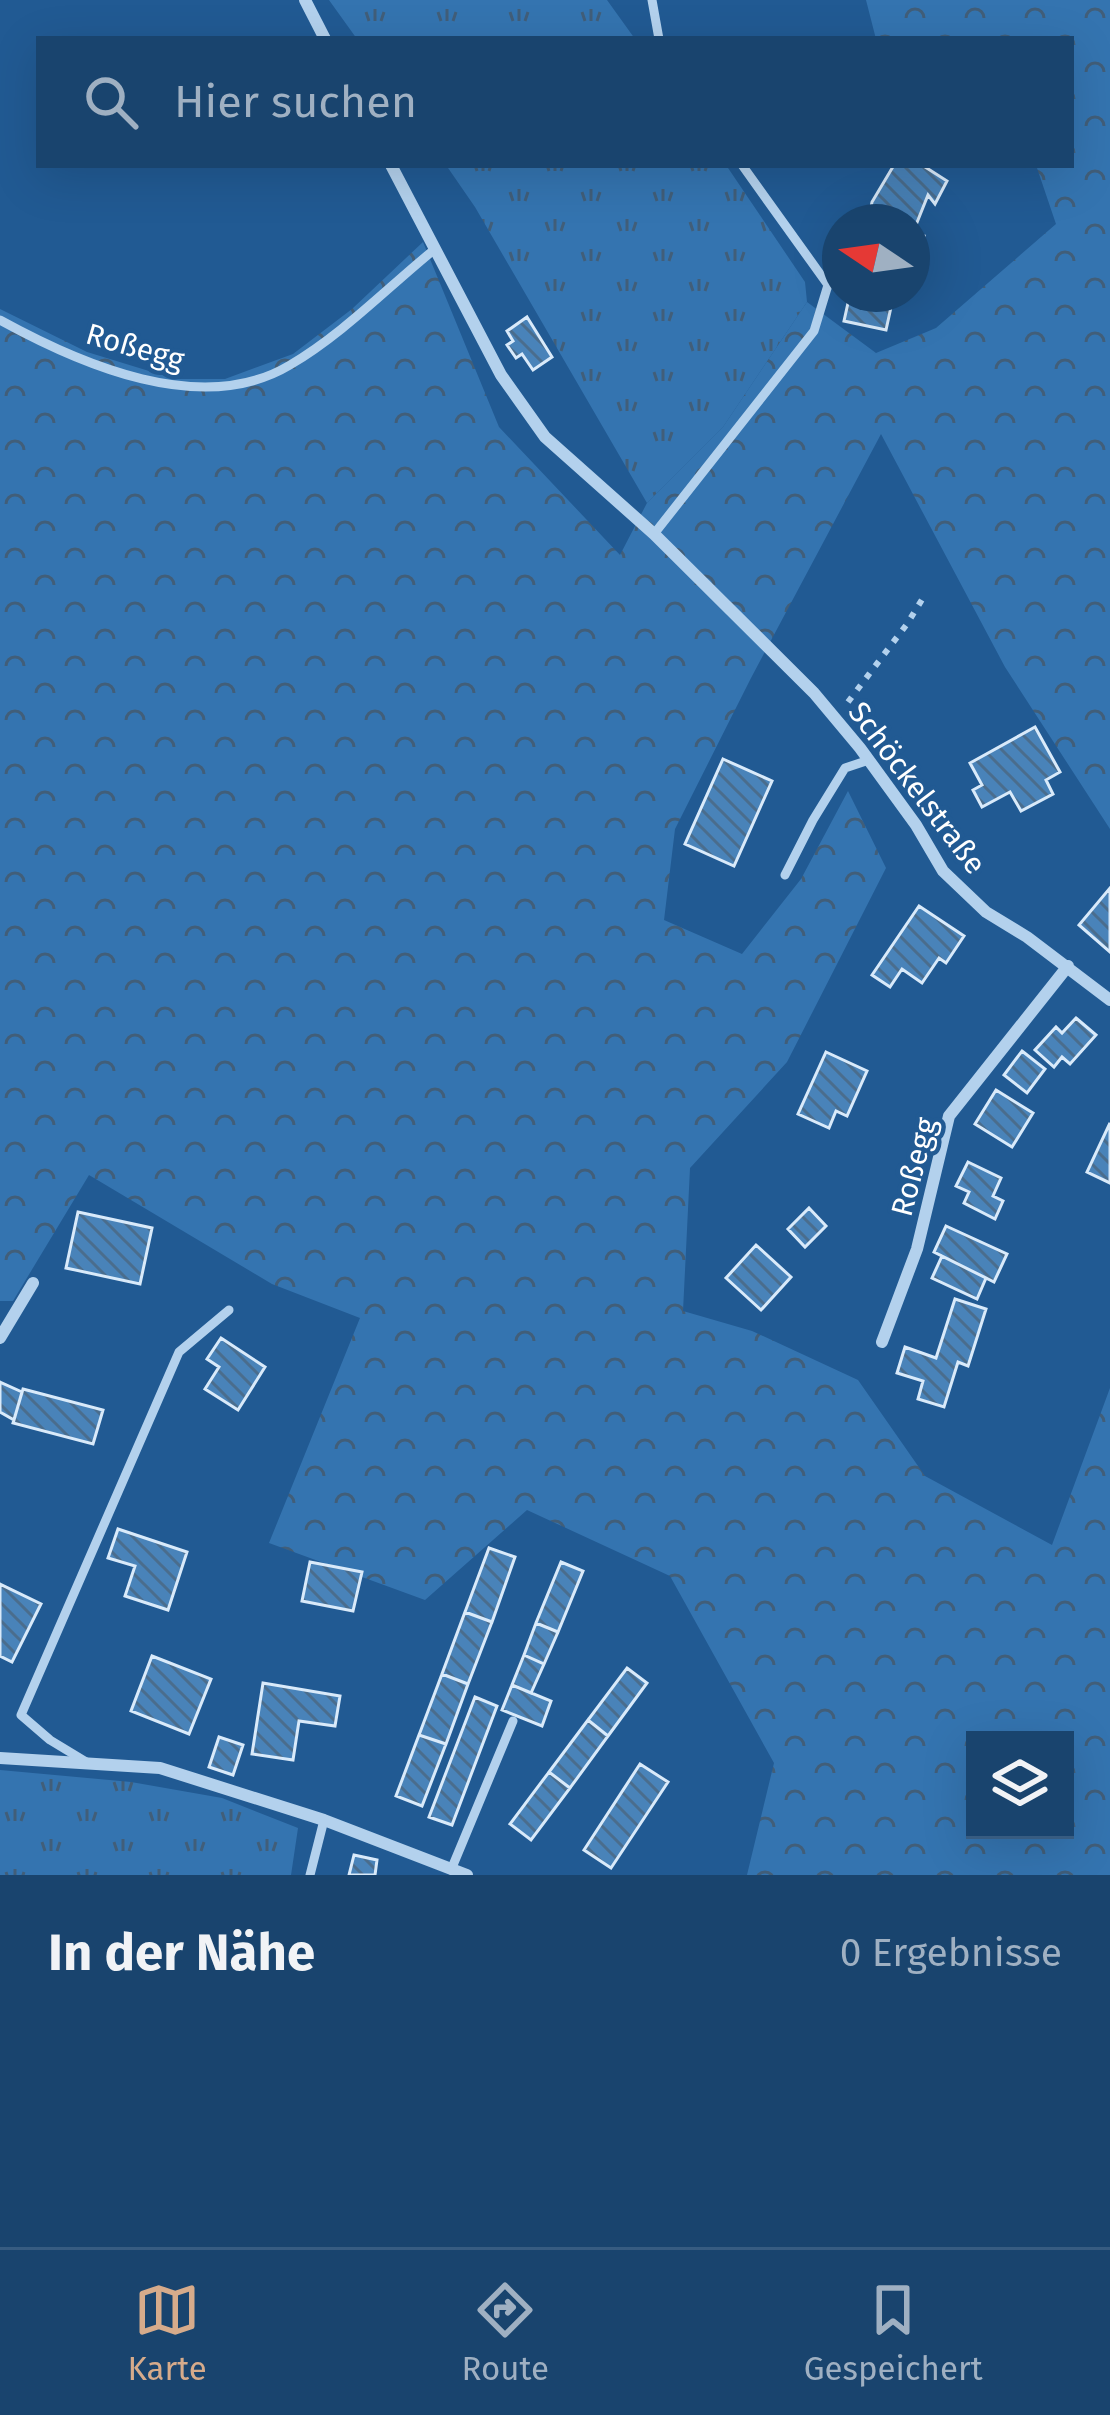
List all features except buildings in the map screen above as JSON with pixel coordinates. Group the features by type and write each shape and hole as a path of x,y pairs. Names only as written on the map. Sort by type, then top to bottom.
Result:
{"street":[{"path":"305,0 323,36"},
{"name":"Schöckelstraße","path":"393,168 501,375 545,437 653,534 814,693 869,760 943,871 986,912 1110,1000"},
{"name":"Roßegg","path":"883,1342 916,1249 949,1116 1068,966"},
{"path":"0,1338 33,1283"},
{"path":"0,1758 160,1768 323,1820 467,1875"}],"lane":[{"path":"652,0 658,36"},
{"path":"653,534 814,331 828,285 744,168"},
{"name":"Roßegg","path":"0,320 38,341 151,382 190,388 227,385 287,368 435,249"},
{"path":"785,875 844,768 869,760"},
{"path":"88,1762 50,1740 21,1714 179,1352 229,1310"},
{"path":"451,1870 513,1720"},
{"path":"310,1875 323,1820"}],"path":[{"path":"836,720 926,593"}],"green space":[{"path":"329,0 607,0 633,36 355,36"},
{"path":"866,0 1110,0 1110,829 1005,667 881,434 675,829 664,920 742,954 801,879 848,791 886,868 787,1062 690,1168 683,1311 752,1331 858,1380 925,1476 1052,1545 1110,1388 1110,1875 747,1875 774,1763 670,1576 527,1510 425,1600 269,1543 360,1318 272,1284 89,1175 13,1301 0,1301 0,309 87,352 175,379 225,379 293,354 352,309 423,242 499,427 620,555 647,503 723,427 807,302 876,353 936,328 1056,224 1037,168 1074,168 1074,36 875,36"},
{"path":"448,168 728,168 805,282 807,302 723,427 647,503"},
{"path":"0,1770 131,1782 222,1798 298,1828 291,1875 0,1875"}]}
